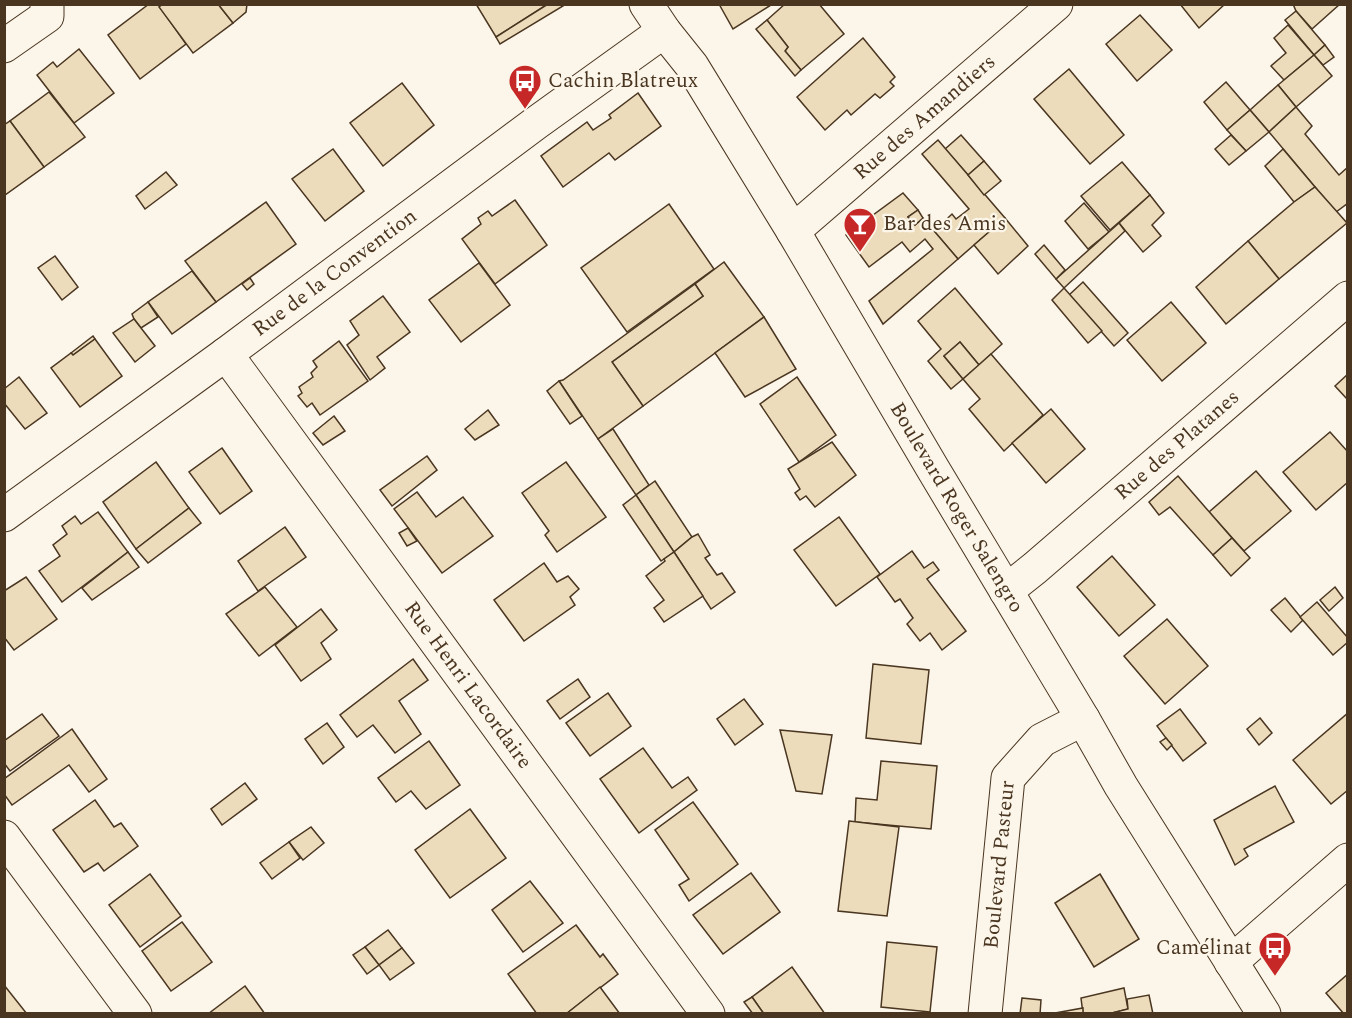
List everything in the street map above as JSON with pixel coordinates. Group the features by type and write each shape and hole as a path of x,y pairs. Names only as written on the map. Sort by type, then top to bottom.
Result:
{"street":[{"path":"4,46 47,16 47,4"},
{"name":"Rue des Amandiers","path":"793,231 1056,4"},
{"name":"Boulevard Roger Salengro","path":"655,18 692,66 793,231 1121,786 1263,1014"},
{"name":"Rue de la Convention","path":"4,514 226,354 526,130 655,18"},
{"name":"Rue des Platanes","path":"1006,591 1347,298"},
{"name":"Rue Henri Lacordaire","path":"226,354 708,1014"},
{"name":"Boulevard Pasteur","path":"986,1014 1008,778 1042,740 1083,719"},
{"path":"4,837 135,1014"},
{"path":"1231,962 1347,860"}],"building":[{"path":"149,4 158,4 186,44 140,79 108,35"},
{"path":"163,4 218,4 233,23 193,53 159,7"},
{"path":"218,4 247,4 246,12 233,23"},
{"path":"476,4 548,4 496,37"},
{"path":"548,4 562,4 563,6 500,44 496,37"},
{"path":"719,4 770,4 771,5 733,29"},
{"path":"785,4 819,4 844,34 801,70 785,51 788,47 767,20"},
{"path":"1180,4 1225,4 1199,28"},
{"path":"1293,4 1340,4 1312,29 1296,11"},
{"path":"1296,11 1325,45 1314,55 1285,20"},
{"path":"1140,15 1172,50 1137,81 1106,44"},
{"path":"767,20 788,47 785,51 801,70 795,76 756,29"},
{"path":"1288,25 1314,55 1284,80 1271,66 1286,53 1274,38"},
{"path":"863,38 895,77 890,82 894,86 880,98 875,94 851,115 847,110 825,130 797,97"},
{"path":"1325,45 1334,57 1323,65 1314,55"},
{"path":"79,49 114,93 74,123 37,75 53,62 57,67"},
{"path":"1314,55 1332,76 1296,107 1278,85"},
{"path":"1069,69 1124,135 1090,164 1034,99"},
{"path":"1226,82 1250,110 1227,130 1204,102"},
{"path":"402,83 434,125 383,166 350,123"},
{"path":"1278,85 1296,107 1269,132 1250,110"},
{"path":"49,92 85,137 44,167 10,121"},
{"path":"638,93 661,126 615,160 609,153 563,187 541,156 587,122 593,130 611,118 609,115"},
{"path":"1296,107 1312,126 1305,134 1339,175 1348,167 1348,203 1336,212 1269,132"},
{"path":"1250,110 1269,132 1246,151 1227,130"},
{"path":"10,121 44,167 5,195 4,125"},
{"path":"961,135 984,161 968,175 945,149"},
{"path":"1231,135 1246,151 1229,165 1215,149"},
{"path":"938,140 1005,218 958,259 934,231 952,214 956,219 969,209 922,154"},
{"path":"333,149 364,191 325,221 292,179"},
{"path":"1283,149 1315,187 1294,202 1265,166"},
{"path":"984,161 1001,181 984,195 968,175"},
{"path":"1122,162 1150,195 1110,230 1081,196"},
{"path":"166,172 177,185 145,209 136,196"},
{"path":"1315,187 1347,223 1279,279 1248,241"},
{"path":"903,193 918,210 908,217 915,225 923,218 958,259 883,324 869,301 933,249 925,239 910,252 902,242 869,267 846,235"},
{"path":"1150,195 1164,213 1152,225 1161,236 1143,252 1119,223"},
{"path":"515,200 547,245 495,284 462,239 481,224 478,218 488,211 492,216"},
{"path":"266,202 296,244 216,302 185,261"},
{"path":"1084,203 1109,232 1088,249 1065,221"},
{"path":"669,204 714,269 627,332 581,268"},
{"path":"918,210 923,218 915,225 908,217"},
{"path":"1005,218 1028,246 998,274 974,245"},
{"path":"1119,223 1125,231 1064,288 1056,279"},
{"path":"1248,241 1279,279 1226,324 1196,287"},
{"path":"1044,245 1065,270 1056,279 1035,254"},
{"path":"55,256 78,287 62,300 38,268"},
{"path":"724,262 764,317 643,406 612,362 703,296 695,284"},
{"path":"479,263 510,305 461,342 429,300"},
{"path":"192,271 216,302 172,334 148,302"},
{"path":"250,278 254,284 247,290 242,284"},
{"path":"1083,282 1128,333 1114,346 1069,295"},
{"path":"695,284 703,296 612,362 643,406 598,439 559,381"},
{"path":"955,288 1002,344 979,365 960,342 944,356 963,379 951,389 928,361 941,349 918,321"},
{"path":"1064,288 1102,331 1088,343 1052,300"},
{"path":"383,296 410,332 377,357 385,368 370,380 347,345 359,335 350,321"},
{"path":"148,302 158,317 141,328 132,314"},
{"path":"1171,302 1206,343 1162,381 1127,340"},
{"path":"764,317 796,369 745,397 715,353"},
{"path":"134,319 155,346 135,362 113,333"},
{"path":"93,336 95,339 73,355 71,353"},
{"path":"95,339 122,376 80,407 51,368"},
{"path":"339,341 368,381 320,415 312,403 307,407 298,396 302,393 299,387 313,377 311,373 317,367 313,361"},
{"path":"960,342 979,365 963,379 944,356"},
{"path":"991,354 1043,415 1004,451 969,409 980,399 963,379"},
{"path":"1348,374 1348,400 1335,386"},
{"path":"19,377 47,413 25,429 4,403 4,389"},
{"path":"797,377 836,435 799,462 760,404"},
{"path":"559,381 582,416 570,424 547,391"},
{"path":"1051,409 1085,449 1046,483 1012,443"},
{"path":"488,410 499,425 475,440 465,429"},
{"path":"334,416 345,431 323,445 313,433"},
{"path":"613,429 649,485 636,495 598,439"},
{"path":"1330,432 1348,452 1348,482 1316,510 1283,472"},
{"path":"832,442 856,475 815,507 806,496 800,500 795,493 800,489 788,469"},
{"path":"222,448 252,491 220,514 189,472"},
{"path":"427,456 437,470 392,506 380,490"},
{"path":"156,462 189,508 136,549 103,502"},
{"path":"566,462 606,517 557,552 545,535 549,531 522,493"},
{"path":"1256,471 1291,511 1244,551 1209,512"},
{"path":"1178,476 1232,538 1213,555 1170,507 1159,515 1149,502"},
{"path":"655,481 692,537 674,552 636,495"},
{"path":"417,492 436,517 463,497 493,536 442,573 394,509"},
{"path":"636,495 674,552 661,561 623,505"},
{"path":"189,508 201,523 148,563 136,549"},
{"path":"98,512 128,552 62,602 39,571 60,556 53,545 67,534 62,526 75,516 81,524"},
{"path":"839,517 880,574 836,606 794,550"},
{"path":"285,527 306,557 258,591 238,561"},
{"path":"408,528 417,541 407,546 399,533"},
{"path":"698,534 710,555 705,558 717,575 722,573 735,592 711,609 674,552"},
{"path":"1232,538 1250,558 1231,576 1213,555"},
{"path":"912,551 924,568 933,562 939,570 927,579 966,631 942,650 930,633 920,641 907,624 913,618 900,599 895,602 877,577"},
{"path":"128,552 139,567 92,600 82,588"},
{"path":"674,552 703,596 664,622 654,608 664,600 646,576"},
{"path":"1112,556 1155,605 1119,636 1077,587"},
{"path":"544,563 557,582 568,576 579,589 570,597 575,605 524,641 494,600"},
{"path":"26,577 57,619 14,650 4,637 4,591"},
{"path":"265,587 297,627 259,656 226,614"},
{"path":"1335,587 1343,598 1329,611 1320,600"},
{"path":"1285,598 1303,620 1291,632 1271,610"},
{"path":"1317,602 1348,638 1348,642 1333,655 1300,617"},
{"path":"321,609 337,630 321,643 331,659 301,681 275,645"},
{"path":"1167,619 1208,666 1165,704 1124,656"},
{"path":"413,659 428,680 399,701 421,734 395,753 373,725 357,737 340,715"},
{"path":"873,664 929,670 921,744 866,738"},
{"path":"578,679 590,697 560,719 547,701"},
{"path":"608,693 631,726 590,756 566,723"},
{"path":"744,699 763,724 735,745 717,719"},
{"path":"1180,709 1206,743 1183,761 1157,726"},
{"path":"1348,713 1348,790 1331,804 1293,760"},
{"path":"42,714 59,736 10,771 4,763 4,741"},
{"path":"1260,718 1272,733 1259,745 1247,729"},
{"path":"327,723 344,747 323,764 305,739"},
{"path":"72,729 107,779 89,792 69,765 12,805 4,794 4,779"},
{"path":"780,730 832,735 822,794 796,791"},
{"path":"1166,738 1172,745 1167,750 1160,742"},
{"path":"429,741 460,785 426,809 411,791 396,802 378,778"},
{"path":"643,748 672,788 688,777 697,790 639,833 600,779"},
{"path":"881,761 937,766 931,829 855,822 856,798 877,800"},
{"path":"245,783 257,799 222,825 211,809"},
{"path":"1275,786 1294,822 1244,849 1248,856 1235,865 1214,820"},
{"path":"95,800 114,827 121,823 138,846 104,871 98,863 84,872 53,830"},
{"path":"693,802 738,864 689,901 679,885 689,879 655,830"},
{"path":"470,809 506,858 450,898 415,850"},
{"path":"849,821 899,827 887,916 838,911"},
{"path":"311,827 324,843 303,860 289,842"},
{"path":"289,842 300,858 272,879 260,863"},
{"path":"751,873 780,912 723,954 693,915"},
{"path":"150,874 181,916 140,947 109,905"},
{"path":"1100,874 1139,939 1094,967 1055,903"},
{"path":"530,881 563,923 523,952 492,910"},
{"path":"182,922 212,962 171,991 142,951"},
{"path":"576,925 600,957 603,954 618,974 566,1014 537,1014 508,974"},
{"path":"388,930 402,948 379,965 365,947"},
{"path":"887,942 937,947 930,1012 881,1007"},
{"path":"365,947 379,965 367,974 353,955"},
{"path":"402,948 414,963 390,980 379,965"},
{"path":"792,967 825,1014 764,1014 752,997"},
{"path":"1348,974 1348,1014 1344,1014 1326,993"},
{"path":"4,985 27,1014 4,1014"},
{"path":"245,986 265,1014 208,1014"},
{"path":"600,987 620,1014 566,1014"},
{"path":"1124,988 1128,1009 1108,1014 1083,1014 1081,998"},
{"path":"1149,995 1153,1014 1108,1014 1128,1009 1127,999"},
{"path":"752,997 764,1014 753,1014 744,1002"},
{"path":"1022,998 1041,1000 1040,1014 1020,1014"},
{"path":"1083,1008 1083,1014 1055,1013"}],"place":[{"name":"Cachin Blatreux","path":"525,110"},
{"name":"Bar des Amis","path":"860,253"},
{"name":"Camélinat","path":"1275,977"}]}
